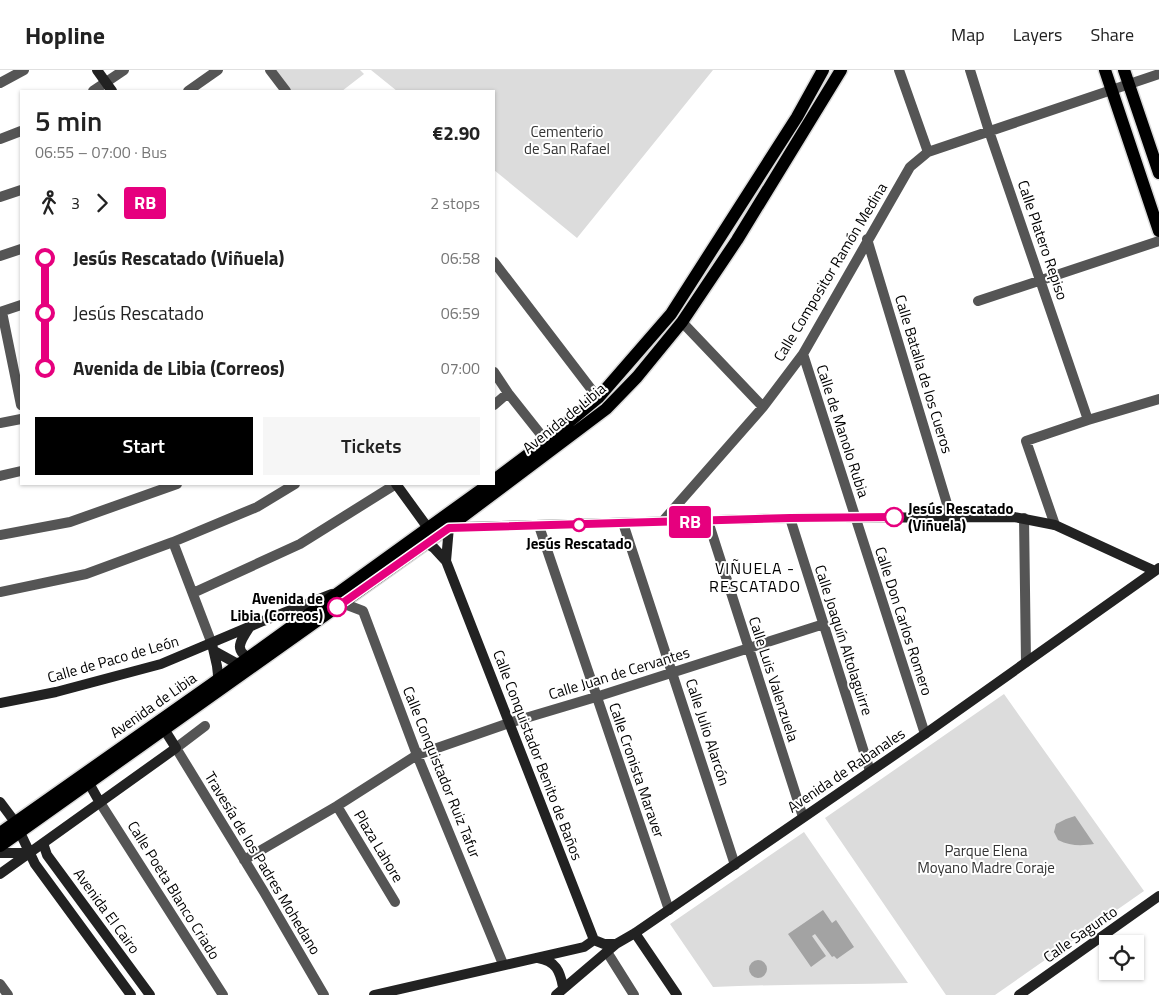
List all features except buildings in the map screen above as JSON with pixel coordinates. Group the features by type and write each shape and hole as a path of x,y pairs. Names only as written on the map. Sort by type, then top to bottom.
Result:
{"main road":[{"name":"Avenida de Libia","path":"495,479 546,441 598,398 670,314 797,116 823,70"},
{"name":"Avenida de Libia","path":"250,663 342,590 422,540 449,528 606,409 637,376 682,322 737,240 841,70"},
{"path":"1105,70 1159,231"},
{"path":"1124,70 1159,173"},
{"name":"Avenida de Libia","path":"0,846 17,827 250,663 342,603 422,540 428,528 488,485"},
{"name":"Avenida de Libia","path":"87,778 164,729 219,685"},
{"name":"Avenida de Libia","path":"0,833 17,827"}],"street":[{"path":"0,83 24,70"},
{"path":"97,70 109,87 124,70"},
{"path":"189,90 218,70"},
{"path":"270,70 284,90"},
{"path":"899,70 928,152 1159,74"},
{"name":"Calle Platero Repiso","path":"970,70 1088,420"},
{"path":"0,139 20,130"},
{"name":"Calle Compositor Ramón Medina","path":"662,522 763,407 803,354 867,239 910,167 928,152"},
{"path":"0,197 20,190"},
{"name":"Calle Batalla de los Cueros","path":"867,239 951,517"},
{"path":"978,301 1159,241"},
{"path":"0,256 20,249"},
{"path":"495,263 598,398"},
{"path":"20,305 1,312 20,400"},
{"path":"682,322 763,407"},
{"name":"Calle de Manolo Rubia","path":"803,354 855,517"},
{"path":"495,374 546,441"},
{"path":"495,404 508,393"},
{"path":"1055,525 1026,441 1088,420 1159,400"},
{"path":"0,423 20,419"},
{"path":"0,476 20,471"},
{"path":"0,535 70,522 174,485"},
{"path":"0,592 86,574 257,508 293,485"},
{"path":"193,593 300,544 394,485"},
{"path":"397,485 428,528 790,518 1024,518 1055,525 1157,570"},
{"name":"Calle Don Carlos Romero","path":"855,517 925,734"},
{"name":"Calle Joaquín Altolaguirre","path":"790,518 870,771"},
{"path":"1024,518 1026,662"},
{"name":"Calle Luis Valenzuela","path":"708,521 803,817"},
{"name":"Calle Julio Alarcón","path":"623,524 735,865"},
{"name":"Calle Cronista Maraver","path":"539,526 669,910"},
{"name":"Calle Conquistador Benito de Baños","path":"446,561 449,528"},
{"name":"Calle Conquistador Benito de Baños","path":"422,540 434,548 446,561 594,940"},
{"path":"173,542 213,647 219,685"},
{"name":"Avenida de Rabanales","path":"559,991 616,944 669,910 925,734 1157,570"},
{"name":"Calle de Paco de León","path":"0,703 56,692 161,664 213,647 250,627 342,590"},
{"name":"Calle Conquistador Ruiz Tafur","path":"342,603 363,611 417,755 503,964"},
{"name":"Calle Juan de Cervantes","path":"244,860 336,806 417,755 509,723 824,624"},
{"path":"250,627 240,641 240,650 250,663"},
{"path":"213,647 234,662 250,663"},
{"path":"0,874 99,801 206,726"},
{"name":"Avenida de Libia","path":"164,729 176,748"},
{"name":"Travesía de los Padres Mohedano","path":"176,748 324,995"},
{"path":"87,778 99,801"},
{"name":"Calle Poeta Blanco Criado","path":"99,801 223,995"},
{"path":"0,802 17,827 29,853"},
{"name":"Plaza Lahore","path":"336,806 395,902"},
{"name":"Avenida El Cairo","path":"43,843 50,858 150,995"},
{"path":"0,853 29,853"},
{"name":"Avenida El Cairo","path":"29,853 125,993"},
{"name":"Calle Sagunto","path":"1019,995 1159,896"},
{"path":"635,933 677,995"},
{"path":"374,995 584,947 594,940 604,944 616,944"},
{"path":"607,952 634,995"},
{"path":"534,957 547,959 555,966 561,975 559,991"},
{"path":"0,984 8,995"}],"green space":[{"path":"275,70 360,70 364,74 343,90 289,90"},
{"name":"Cementerio de San Rafael","path":"371,70 713,70 577,238 495,171 495,90 396,90"},
{"name":"Parque Elena Moyano Madre Coraje","path":"1004,694 1144,891 995,995 946,995 825,818"},
{"path":"804,832 908,983 713,987 670,924"}],"shaded area":[{"path":"1075,816 1094,844 1076,845 1058,840 1054,832 1056,824"},
{"path":"823,910 832,923 836,920 854,947 837,959 834,956 832,957 815,934 812,936 826,956 811,967 788,934"},
{"path":"758,960 764,963 767,969 764,975 758,978 752,975 749,969 752,963"}],"bus line":[{"name":"RB","path":"337,607 449,528 790,518 894,517"}],"place":[{"name":"Jesús Rescatado (Viñuela)","path":"894,517"},
{"name":"Jesús Rescatado","path":"579,525"},
{"name":"Avenida de Libia (Correos)","path":"337,607"}],"district":[{"name":"VIÑUELA - RESCATADO","path":"755,577"}]}
